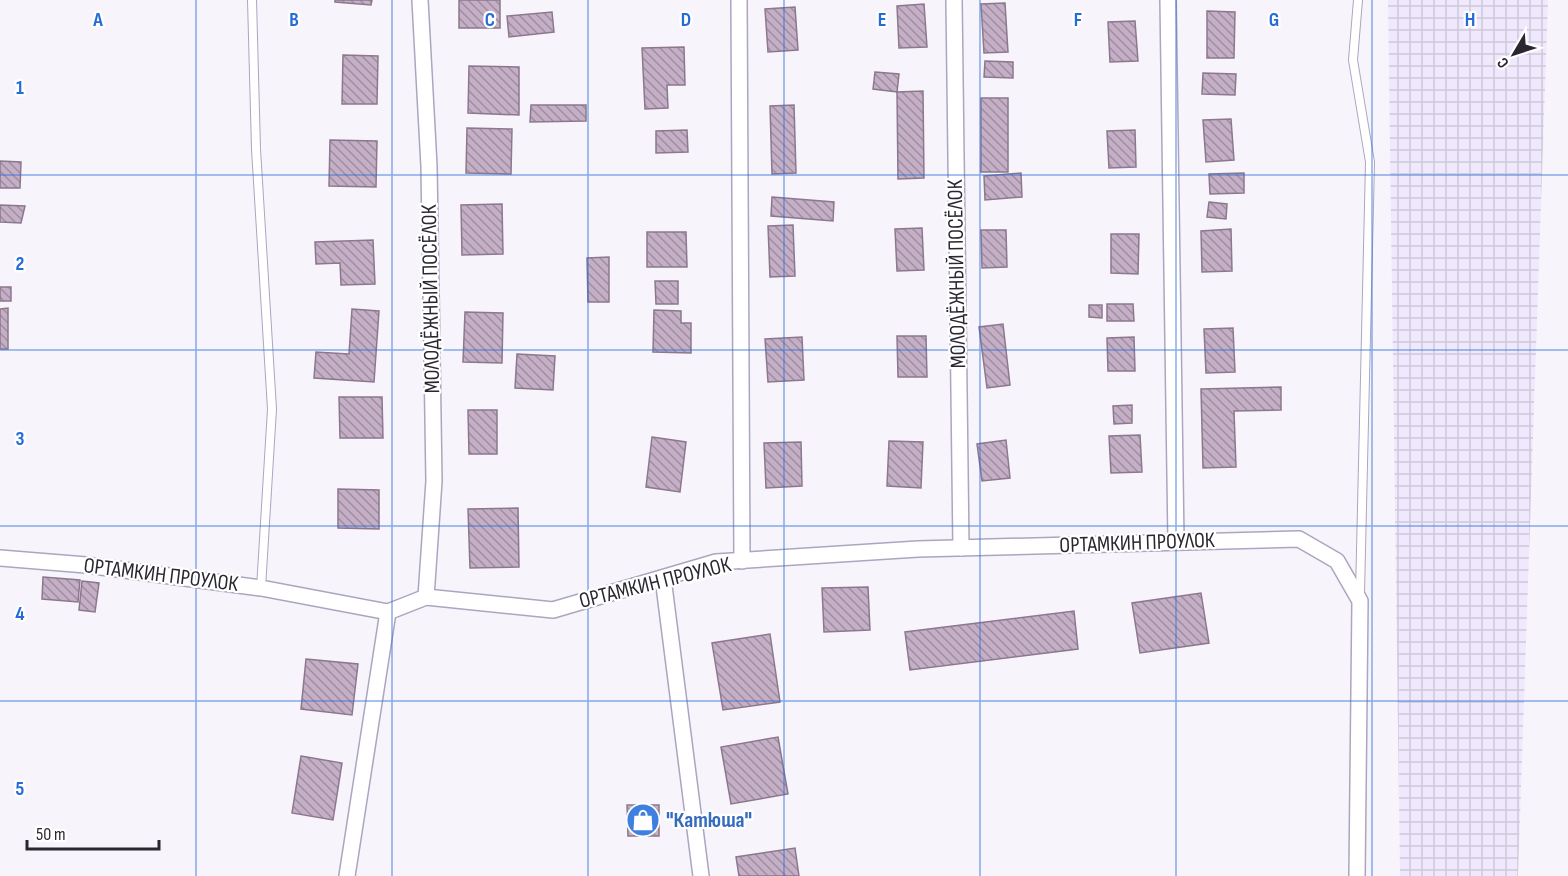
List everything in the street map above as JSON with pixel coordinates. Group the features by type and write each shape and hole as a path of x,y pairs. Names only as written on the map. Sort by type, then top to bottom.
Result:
{"street":[{"name":"МОЛОДЁЖНЫЙ ПОСЁЛОК","path":"420,0 429,166 434,480 426,597"},
{"path":"739,0 742,561"},
{"name":"МОЛОДЁЖНЫЙ ПОСЁЛОК","path":"954,0 961,548"},
{"path":"1168,0 1176,542"},
{"name":"ОРТАМКИН ПРОУЛОК","path":"0,558 86,565 261,588 388,612 426,597 553,610 716,562 961,548 1299,539 1337,561 1360,601"},
{"path":"663,578 701,876"},
{"path":"1357,876 1360,601"},
{"path":"347,876 388,612"}],"lane":[{"path":"252,0 256,149 272,410 261,588"},
{"path":"1358,0 1353,60 1370,162 1360,601"}],"shaded area":[{"path":"1388,0 1548,0 1518,876 1400,876"}],"building":[{"path":"335,0 372,0 371,5 335,2"},
{"path":"459,0 500,0 500,28 459,28"},
{"path":"1005,3 1008,52 984,53 981,4"},
{"path":"924,4 927,47 899,48 897,6"},
{"path":"795,7 798,50 768,52 765,9"},
{"path":"1207,11 1235,12 1234,58 1207,58"},
{"path":"552,12 554,32 509,37 507,16"},
{"path":"1135,21 1138,61 1110,62 1108,22"},
{"path":"684,47 685,85 667,85 668,108 645,109 642,48"},
{"path":"343,55 378,56 377,104 342,104"},
{"path":"985,61 1013,62 1013,78 984,77"},
{"path":"469,66 519,67 519,115 468,113"},
{"path":"875,72 899,74 897,92 873,89"},
{"path":"1203,73 1236,74 1235,95 1202,94"},
{"path":"923,91 924,178 898,179 897,92"},
{"path":"981,98 1008,98 1008,172 981,172"},
{"path":"531,105 586,105 586,121 530,122"},
{"path":"794,105 796,173 772,174 770,106"},
{"path":"1231,119 1234,160 1206,162 1203,120"},
{"path":"467,128 512,129 511,174 466,173"},
{"path":"687,130 688,152 656,153 656,131"},
{"path":"1135,130 1136,167 1109,168 1107,131"},
{"path":"330,140 377,141 376,187 329,186"},
{"path":"0,161 21,162 20,188 0,188"},
{"path":"1021,173 1022,197 985,200 984,176"},
{"path":"1244,173 1244,193 1210,194 1209,174"},
{"path":"772,197 834,202 833,221 771,216"},
{"path":"1209,202 1227,204 1226,219 1207,217"},
{"path":"502,204 503,254 462,255 461,205"},
{"path":"0,205 25,206 21,223 0,222"},
{"path":"793,225 795,276 770,277 768,226"},
{"path":"922,228 924,270 897,271 895,229"},
{"path":"1231,229 1232,271 1202,272 1201,231"},
{"path":"981,230 1006,230 1007,267 982,268"},
{"path":"647,232 686,232 687,267 647,267"},
{"path":"1111,234 1139,234 1138,274 1111,273"},
{"path":"373,240 375,284 341,285 340,263 316,264 315,242"},
{"path":"609,257 609,302 588,302 587,258"},
{"path":"655,281 678,281 678,304 656,304"},
{"path":"0,287 11,287 11,301 0,301"},
{"path":"1107,304 1133,304 1134,321 1107,321"},
{"path":"1089,305 1102,305 1102,318 1089,317"},
{"path":"8,308 8,349 0,349 0,309"},
{"path":"352,309 379,311 374,382 314,378 316,352 349,354"},
{"path":"654,310 681,311 681,323 691,323 691,353 653,352"},
{"path":"465,312 503,313 502,363 463,362"},
{"path":"1003,324 1010,385 987,388 979,327"},
{"path":"1233,328 1235,372 1206,373 1204,329"},
{"path":"897,336 926,336 927,377 898,377"},
{"path":"802,337 804,380 768,382 765,339"},
{"path":"1134,337 1135,371 1108,371 1107,338"},
{"path":"517,354 555,356 553,390 515,388"},
{"path":"1281,387 1281,410 1234,411 1236,467 1203,468 1201,389"},
{"path":"339,397 382,397 383,438 340,438"},
{"path":"1132,405 1132,423 1114,424 1113,406"},
{"path":"468,410 497,410 497,454 469,454"},
{"path":"1140,435 1142,472 1111,473 1109,436"},
{"path":"652,437 686,442 680,492 646,487"},
{"path":"1006,440 1010,478 982,481 977,444"},
{"path":"889,441 923,442 921,488 887,486"},
{"path":"801,442 802,486 766,488 764,443"},
{"path":"338,489 379,490 379,529 338,528"},
{"path":"518,508 519,567 470,568 468,509"},
{"path":"43,577 80,580 78,602 42,599"},
{"path":"82,581 99,583 95,612 79,610"},
{"path":"868,587 870,630 824,632 822,588"},
{"path":"1201,593 1209,643 1140,653 1132,603"},
{"path":"1074,611 1078,649 910,670 905,632"},
{"path":"770,634 780,702 723,710 712,643"},
{"path":"306,659 358,664 352,715 301,709"},
{"path":"778,737 788,794 731,804 721,747"},
{"path":"301,756 342,763 333,820 292,813"},
{"name":"\"Катюша\"","path":"627,805 659,805 659,836 628,836"},
{"path":"795,848 799,876 739,876 736,857"}],"place":[{"name":"\"Катюша\"","path":"643,820"}]}
